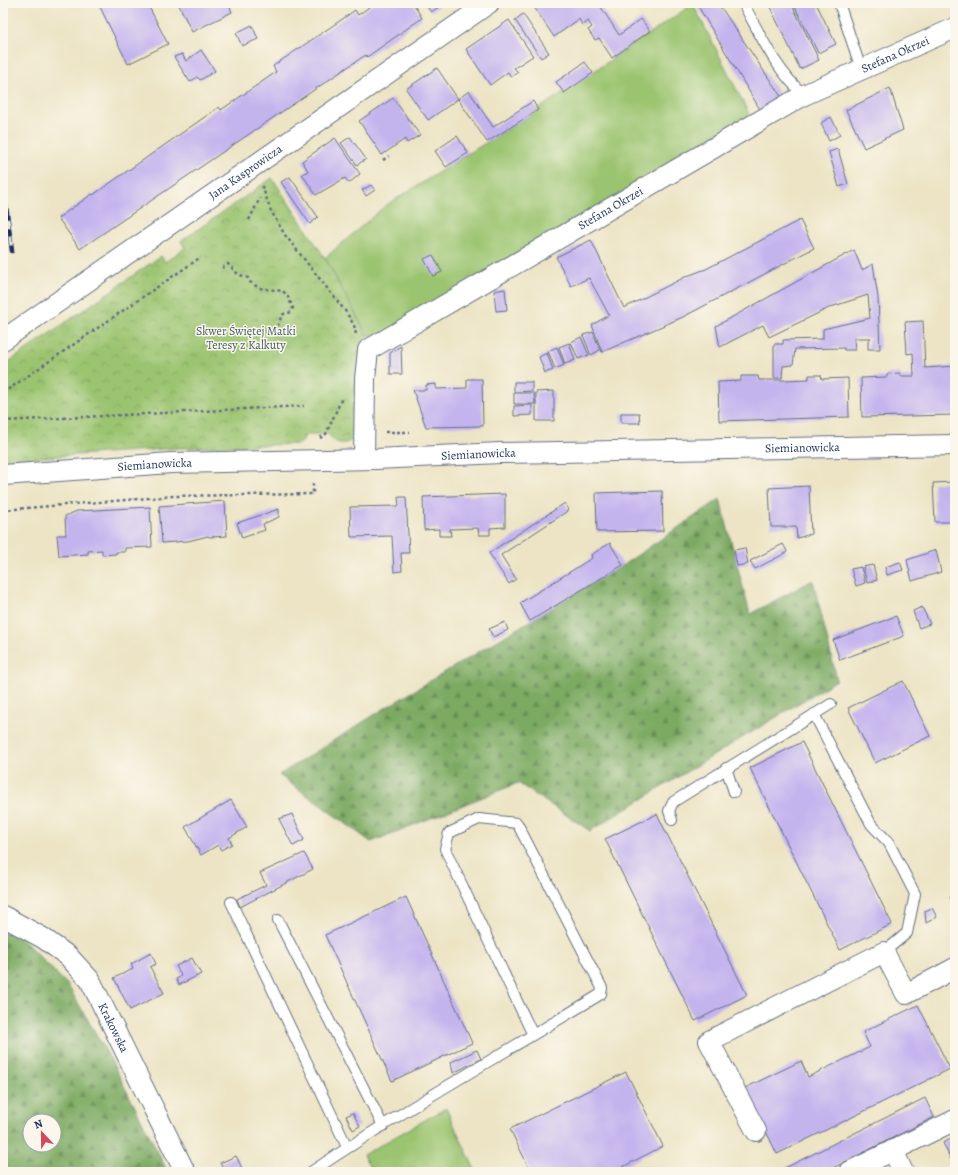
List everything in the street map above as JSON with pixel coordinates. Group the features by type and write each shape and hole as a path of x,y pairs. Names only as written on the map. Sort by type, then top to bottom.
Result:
{"street":[{"name":"Jana Kasprowicza","path":"3,340 489,3"},
{"name":"Stefana Okrzei","path":"364,459 365,379 368,350 804,95 955,28"},
{"name":"Siemianowicka","path":"3,475 171,463 364,459 508,453 955,445"},
{"name":"Krakowska","path":"3,916 42,938 68,956 90,980 185,1172"},
{"path":"756,1131 709,1041 884,952 906,994 955,968"},
{"path":"849,1172 955,1120"},
{"path":"893,1150 903,1172"}],"lane":[{"path":"743,3 779,69 804,95"},
{"path":"839,3 862,69"},
{"path":"672,820 669,811 673,802 831,704"},
{"path":"814,714 871,824 889,843 915,894 907,933 884,952"},
{"path":"726,768 734,792"},
{"path":"311,1172 347,1147 383,1126 601,994 602,988 517,823 479,820 449,833 445,849 533,1035"},
{"path":"231,902 347,1147"},
{"path":"278,920 383,1126"}],"path":[{"path":"383,160 389,156"},
{"path":"259,181 266,192 271,211 278,224 346,312 354,325 356,339"},
{"path":"249,220 260,198"},
{"path":"3,392 201,257"},
{"path":"222,268 228,264 238,274 248,278 250,282 259,288 279,290 288,297 293,308 291,312 284,314 281,317 279,326 273,332 274,335"},
{"path":"326,434 343,395"},
{"path":"3,421 304,406"},
{"path":"381,432 410,432"},
{"path":"3,510 173,496 314,494 313,489"}],"green space":[{"path":"693,4 751,118 381,337 367,335 325,258 385,206 522,120"},
{"name":"Skwer Świętej Matki Teresy z Kalkuty","path":"272,178 325,258 367,335 357,433 355,437 348,442 339,443 329,434 306,434 301,443 297,444 178,448 3,460 3,366 161,256 165,262 185,248 181,241"},
{"path":"720,499 750,614 813,580 837,680 590,831 518,783 371,842 279,775 382,710 623,565"},
{"path":"3,928 20,937 67,984 110,1058 168,1172 3,1172"},
{"path":"446,1108 476,1172 373,1172 363,1155"}],"building":[{"path":"98,3 147,3 168,44 128,64"},
{"path":"178,3 228,3 232,12 192,32"},
{"path":"375,3 413,3 422,18 367,57 366,55 361,58 80,249 58,218 219,107 221,110 276,72 273,66 355,10 358,15"},
{"path":"424,3 445,3 431,12"},
{"path":"539,3 597,3 619,35 641,19 650,31 612,58 599,38 595,40 588,30 592,27 588,21 582,25 579,19 554,37 534,7"},
{"path":"696,3 718,3 782,98 761,111"},
{"path":"768,3 791,3 819,60 800,69"},
{"path":"793,3 816,3 836,44 818,53"},
{"path":"523,14 549,53 541,58 515,20"},
{"path":"509,20 533,56 514,68 518,72 511,77 508,72 490,85 466,49"},
{"path":"252,25 258,39 242,46 236,33"},
{"path":"201,50 215,71 200,80 197,77 190,82 174,57 182,54 186,61"},
{"path":"585,62 593,73 564,93 556,82"},
{"path":"437,68 458,99 428,120 406,89"},
{"path":"890,88 903,130 864,148 846,110"},
{"path":"469,91 493,127 533,101 538,110 487,142 458,99"},
{"path":"393,98 420,135 407,143 405,139 382,155 359,121"},
{"path":"831,117 840,135 829,141 821,123"},
{"path":"457,136 468,153 446,167 435,151"},
{"path":"350,137 366,159 357,165 341,143"},
{"path":"335,138 360,174 349,183 345,178 316,195 302,174 308,171 302,161"},
{"path":"838,149 848,184 839,187 829,152"},
{"path":"290,177 318,217 310,224 281,182"},
{"path":"371,185 375,190 366,196 362,190"},
{"path":"800,220 814,248 683,317 602,352 592,325 609,315 589,278 571,286 556,257 591,240 624,308 687,276 706,269"},
{"path":"854,250 862,270 873,264 878,298 880,349 868,349 868,340 871,338 854,338 855,350 844,350 844,348 795,349 793,365 783,366 782,378 774,378 774,344 783,344 783,340 823,339 823,329 870,318 868,295 831,307 769,337 763,325 720,347 716,326"},
{"path":"433,255 442,272 433,276 424,259"},
{"path":"505,289 507,310 496,311 494,291"},
{"path":"923,321 925,368 955,366 955,415 862,417 861,378 887,377 887,374 900,373 901,376 914,376 913,353 907,354 905,322"},
{"path":"593,332 600,350 591,355 583,335"},
{"path":"581,337 589,355 578,359 571,342"},
{"path":"569,343 575,360 565,364 559,347"},
{"path":"401,346 402,374 390,374 390,353"},
{"path":"557,347 564,365 555,369 548,351"},
{"path":"547,353 553,370 545,373 539,357"},
{"path":"809,375 821,375 822,379 848,378 849,417 719,421 718,382 741,381 741,376 758,376 759,380 784,380 809,379"},
{"path":"467,379 482,379 483,426 426,427 413,390 426,390 426,385 436,384 436,389 467,388"},
{"path":"514,382 532,382 532,391 514,392"},
{"path":"554,391 554,421 536,421 536,392"},
{"path":"514,393 534,393 535,404 514,404"},
{"path":"532,405 532,415 514,416 514,406"},
{"path":"621,413 639,413 640,423 621,423"},
{"path":"955,482 955,525 954,522 935,522 933,483"},
{"path":"809,486 811,534 797,538 796,527 771,527 769,488"},
{"path":"662,491 663,531 597,532 596,493"},
{"path":"505,494 505,527 490,528 490,535 479,535 478,528 450,529 451,536 439,536 439,529 424,530 423,497"},
{"path":"398,497 406,497 409,553 401,553 402,571 394,572 392,536 351,537 350,507 399,506"},
{"path":"225,501 227,536 208,536 188,541 162,543 159,506"},
{"path":"565,503 569,510 501,555 516,579 509,584 489,553"},
{"path":"150,507 152,547 125,548 125,552 116,552 116,554 102,555 102,550 88,551 88,554 59,556 57,535 66,535 65,516 77,511"},
{"path":"279,509 279,517 263,524 265,530 242,538 237,523"},
{"path":"610,543 623,565 530,621 520,603 592,558 591,555"},
{"path":"783,544 787,551 786,553 755,569 750,561"},
{"path":"745,548 748,564 737,566 734,550"},
{"path":"936,550 941,572 912,581 907,560"},
{"path":"900,562 903,570 887,575 885,567"},
{"path":"873,565 877,580 867,583 863,567"},
{"path":"861,567 865,583 856,586 851,569"},
{"path":"922,607 930,624 919,628 913,611"},
{"path":"896,616 904,636 840,660 833,640"},
{"path":"505,622 508,630 493,637 489,629"},
{"path":"903,681 930,736 875,763 848,708"},
{"path":"802,742 892,924 840,950 750,768"},
{"path":"231,800 247,827 229,838 232,844 221,850 218,845 201,855 185,827"},
{"path":"292,814 304,840 293,846 279,819"},
{"path":"657,814 747,995 695,1021 605,839"},
{"path":"304,853 313,869 240,907 237,899 266,885 260,873"},
{"path":"955,894 955,907 950,897"},
{"path":"406,897 472,1043 392,1081 325,935"},
{"path":"932,908 937,917 926,923 925,911"},
{"path":"151,953 156,964 150,967 164,993 130,1010 114,978 133,969 131,964"},
{"path":"192,958 201,974 179,985 176,979 181,975 176,966"},
{"path":"918,1005 950,1069 777,1154 745,1088 801,1061 808,1077 870,1047 863,1032"},
{"path":"477,1050 481,1059 453,1073 451,1062"},
{"path":"626,1072 663,1146 613,1172 531,1172 510,1129"},
{"path":"925,1098 934,1117 825,1172 777,1172"},
{"path":"353,1113 360,1126 353,1130 346,1116"},
{"path":"955,1137 955,1168 943,1143"},
{"path":"236,1156 244,1172 225,1172 220,1163"}],"railway":[{"path":"3,183 12,251"}]}
